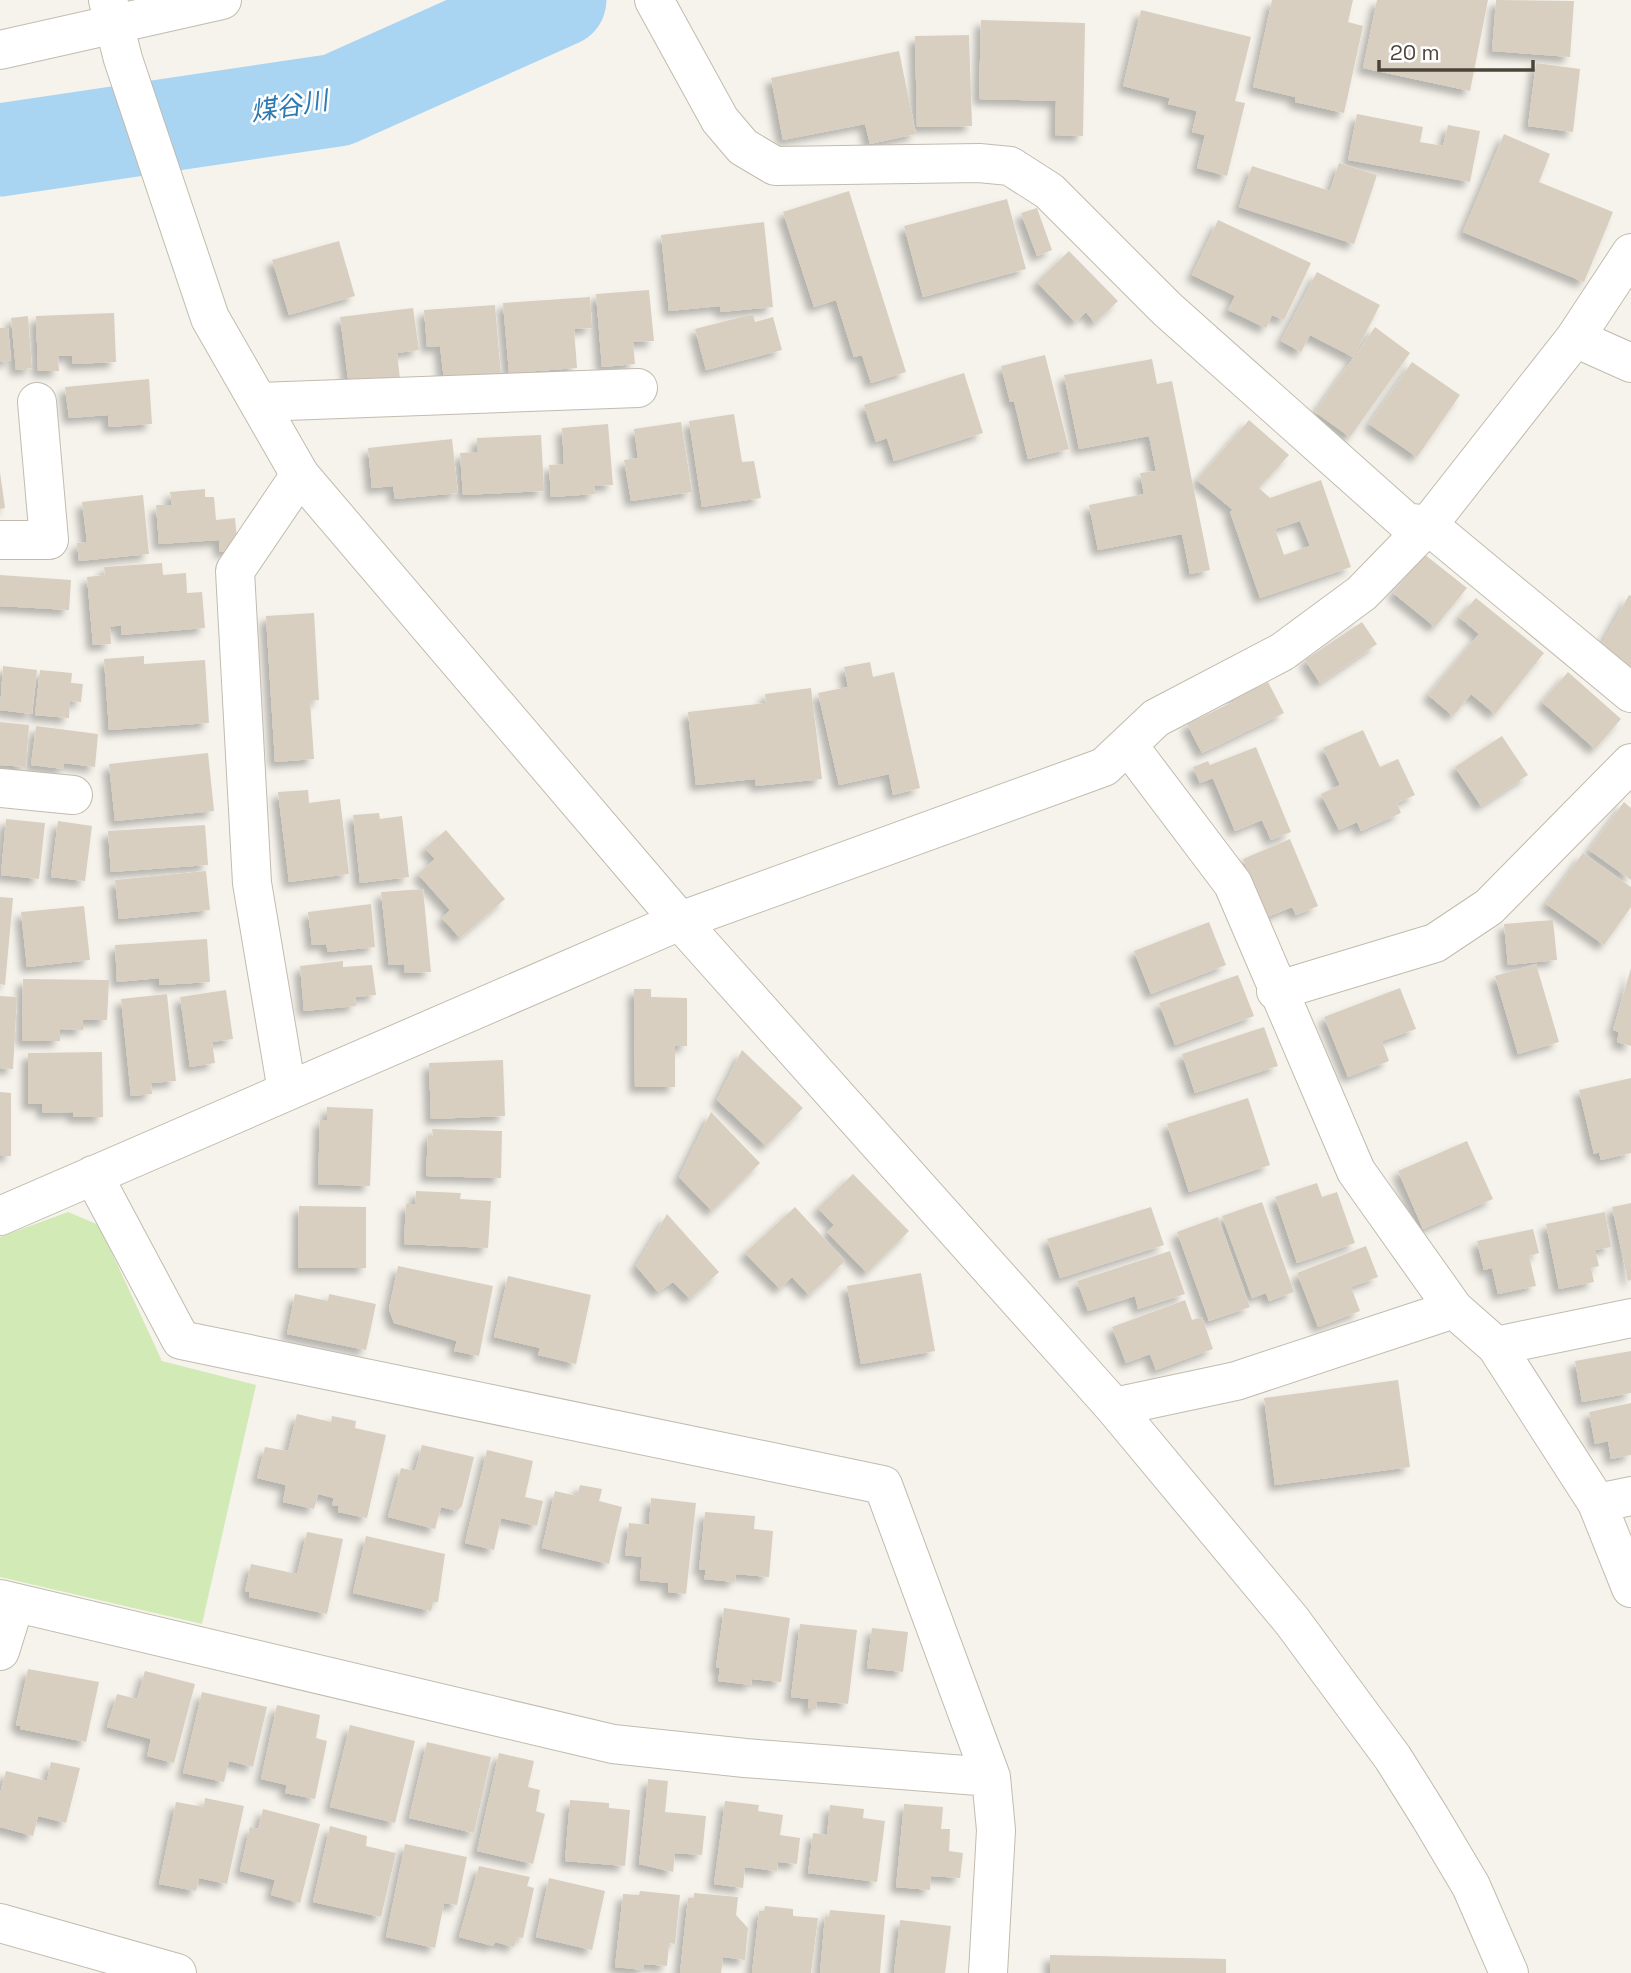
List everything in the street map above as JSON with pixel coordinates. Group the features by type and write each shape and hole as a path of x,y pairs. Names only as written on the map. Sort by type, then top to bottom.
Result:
{"street":[{"path":"0,50 116,27 222,0"},
{"path":"654,0 720,120 743,147 775,166 979,163 1010,166 1049,191 1167,309 1406,522 1428,525 1631,693"},
{"path":"116,27 210,318 300,475 680,921 1114,1407 1292,1621 1393,1758 1471,1885 1509,1973"},
{"path":"0,1216 680,921 1104,767 1156,718 1282,652 1362,593 1428,525 1575,338 1631,253"},
{"path":"1575,338 1631,363"},
{"path":"259,402 638,388"},
{"path":"0,540 49,540 37,401"},
{"path":"287,1091 252,883 235,572 300,475"},
{"path":"1128,745 1233,884 1276,991 1356,1171 1454,1309 1496,1346 1614,1500 1631,1588"},
{"path":"1276,991 1435,943 1489,906 1631,763"},
{"path":"0,788 73,794"},
{"path":"93,1175 181,1340 883,1485 991,1777 996,1830 988,1973"},
{"path":"1114,1407 1236,1381 1454,1309"},
{"path":"1496,1346 1631,1318"},
{"path":"0,1651 7,1601 613,1744 745,1758 991,1777"},
{"path":"0,1923 177,1973"}],"green space":[{"path":"68,1212 99,1225 162,1361 256,1385 202,1624 0,1577 0,1237"}],"building":[{"path":"1272,0 1353,0 1348,22 1363,26 1344,113 1295,102 1295,97 1253,87"},
{"path":"1377,0 1488,0 1470,91 1363,68"},
{"path":"1496,0 1574,1 1570,57 1492,51"},
{"path":"1141,10 1251,37 1235,101 1245,103 1227,176 1197,168 1205,135 1192,132 1197,111 1168,104 1170,98 1123,86"},
{"path":"981,20 1085,23 1083,136 1055,135 1056,101 979,99"},
{"path":"969,35 972,126 917,127 915,36"},
{"path":"899,51 916,134 870,144 865,124 783,140 771,78"},
{"path":"1536,63 1580,69 1573,132 1528,126"},
{"path":"1357,114 1423,127 1420,142 1443,146 1448,125 1480,131 1470,182 1348,160"},
{"path":"1504,134 1550,154 1539,182 1613,212 1584,282 1463,232"},
{"path":"1339,163 1377,175 1354,244 1239,207 1252,166 1330,191"},
{"path":"849,191 906,372 871,383 862,355 854,357 836,300 814,307 783,212"},
{"path":"1007,199 1026,269 923,297 904,226"},
{"path":"1037,208 1052,250 1037,256 1021,213"},
{"path":"1218,220 1311,263 1284,320 1272,315 1266,328 1228,310 1235,296 1192,275"},
{"path":"764,222 773,307 721,312 720,306 669,311 661,235"},
{"path":"339,241 355,296 289,315 272,260"},
{"path":"1069,251 1118,301 1095,323 1086,312 1075,322 1037,282"},
{"path":"1317,272 1380,305 1353,357 1310,335 1301,352 1281,341"},
{"path":"649,290 654,341 633,342 635,364 602,367 596,294"},
{"path":"590,297 592,328 574,329 577,368 509,373 503,303"},
{"path":"495,305 501,375 444,380 440,346 427,347 424,310"},
{"path":"413,308 419,350 397,353 400,379 349,386 340,317"},
{"path":"114,313 116,362 73,364 72,356 58,356 59,371 38,371 36,316"},
{"path":"753,314 755,322 773,317 782,350 706,370 695,329"},
{"path":"28,316 32,368 16,370 11,318"},
{"path":"1375,327 1410,353 1350,437 1315,412"},
{"path":"0,328 8,328 11,360 0,362"},
{"path":"1045,355 1069,449 1028,459 1014,401 1010,402 1001,366"},
{"path":"1152,359 1157,384 1172,381 1210,570 1190,574 1182,534 1098,550 1089,505 1144,494 1140,473 1156,471 1149,436 1079,449 1064,375"},
{"path":"1412,362 1460,395 1417,457 1369,424"},
{"path":"964,373 983,433 894,461 887,438 876,442 864,405"},
{"path":"149,379 152,424 109,427 108,415 69,418 65,387"},
{"path":"734,414 742,462 754,461 761,498 702,507 689,421"},
{"path":"1249,420 1289,455 1259,488 1270,498 1321,480 1351,567 1260,598 1230,512 1233,510 1197,480","holes":["1300,521 1310,546 1284,555 1275,529"]},
{"path":"681,422 692,492 631,501 624,460 638,458 634,429"},
{"path":"608,424 613,485 594,486 595,494 551,497 549,465 564,464 562,428"},
{"path":"541,435 544,491 463,495 460,453 477,452 477,438"},
{"path":"452,439 458,493 395,499 393,486 372,488 368,448"},
{"path":"0,472 5,508 0,509"},
{"path":"205,489 205,497 214,497 216,520 235,518 238,551 220,552 219,540 159,544 156,505 172,505 170,492"},
{"path":"143,495 149,554 79,561 77,543 87,542 82,502"},
{"path":"1424,554 1467,588 1435,627 1393,593"},
{"path":"162,563 163,575 186,573 187,593 202,592 205,628 121,635 121,625 110,627 111,644 93,645 87,577 105,575 104,567"},
{"path":"0,575 71,580 69,610 0,606"},
{"path":"1629,595 1631,596 1631,667 1599,649"},
{"path":"1476,598 1544,653 1495,714 1471,694 1453,716 1428,695 1479,634 1459,617"},
{"path":"314,613 319,700 310,701 314,759 275,762 266,616"},
{"path":"1362,622 1377,644 1320,683 1305,660"},
{"path":"144,656 144,664 205,660 209,723 109,730 104,659"},
{"path":"870,662 873,677 894,672 920,788 893,795 889,774 839,785 818,693 848,687 844,667"},
{"path":"3,666 37,670 32,714 0,710"},
{"path":"40,670 72,673 71,683 83,684 81,702 70,701 69,718 35,715"},
{"path":"1568,672 1621,719 1595,749 1542,702"},
{"path":"1268,682 1284,713 1202,753 1187,724 1235,701 1232,696 1257,684 1258,687"},
{"path":"811,688 822,779 756,786 755,779 696,785 688,712 766,703 765,694"},
{"path":"0,722 29,725 26,767 0,765"},
{"path":"36,726 98,734 95,767 64,763 64,769 31,765"},
{"path":"1363,730 1380,767 1398,759 1415,795 1397,803 1401,813 1361,831 1357,822 1339,830 1321,794 1340,785 1323,748"},
{"path":"1502,736 1528,775 1481,806 1455,767"},
{"path":"1256,747 1291,832 1271,840 1262,820 1235,831 1213,778 1200,783 1193,767 1208,761 1210,765"},
{"path":"208,753 214,811 115,821 109,764"},
{"path":"308,790 309,803 340,799 349,874 289,882 278,792"},
{"path":"1624,802 1631,808 1631,880 1589,850"},
{"path":"379,813 380,819 402,816 409,877 360,883 353,815"},
{"path":"6,819 45,823 39,879 1,875"},
{"path":"58,821 92,826 85,881 51,877"},
{"path":"205,825 208,865 111,872 108,831"},
{"path":"446,830 505,899 460,938 442,918 450,910 418,874 435,859 425,848"},
{"path":"1290,839 1318,906 1296,915 1292,907 1267,917 1243,859"},
{"path":"1583,853 1631,887 1631,907 1604,945 1546,904"},
{"path":"206,871 210,910 119,919 115,880"},
{"path":"423,889 431,972 405,973 404,964 389,965 381,892"},
{"path":"0,897 13,898 5,985 0,984"},
{"path":"371,904 375,947 328,952 326,944 312,945 308,912"},
{"path":"84,906 90,960 27,967 21,912"},
{"path":"1553,920 1557,960 1508,965 1504,924"},
{"path":"1209,922 1226,965 1151,994 1134,951"},
{"path":"207,939 210,982 159,985 159,978 117,982 115,945"},
{"path":"343,961 343,967 372,965 376,995 355,997 356,1006 304,1011 300,966"},
{"path":"1536,964 1559,1042 1518,1054 1495,976"},
{"path":"1631,968 1631,1046 1617,1042 1619,1032 1613,1030"},
{"path":"1238,975 1254,1016 1175,1045 1159,1003"},
{"path":"23,979 109,980 107,1020 83,1020 83,1030 60,1029 60,1041 22,1041"},
{"path":"1400,988 1416,1029 1382,1041 1389,1061 1348,1077 1324,1017"},
{"path":"634,989 651,989 651,997 687,998 687,1046 675,1046 675,1087 635,1087"},
{"path":"226,990 233,1039 212,1042 215,1063 190,1067 180,997"},
{"path":"167,994 176,1081 151,1083 152,1094 131,1096 121,999"},
{"path":"0,996 17,997 13,1069 0,1068"},
{"path":"1264,1027 1278,1066 1195,1093 1182,1054"},
{"path":"742,1050 803,1108 766,1146 717,1100"},
{"path":"102,1052 103,1117 73,1117 73,1112 43,1113 42,1104 28,1104 28,1053"},
{"path":"503,1060 505,1116 431,1119 429,1063"},
{"path":"1631,1078 1631,1153 1601,1160 1599,1152 1594,1154 1579,1090"},
{"path":"0,1092 11,1093 11,1156 0,1156"},
{"path":"1248,1098 1270,1165 1189,1192 1167,1124"},
{"path":"327,1107 373,1109 370,1186 318,1184 320,1120 327,1120"},
{"path":"711,1112 760,1163 712,1211 679,1177"},
{"path":"432,1129 502,1131 501,1178 426,1176 428,1136 433,1136"},
{"path":"1467,1141 1493,1199 1423,1229 1398,1171"},
{"path":"853,1174 909,1231 867,1273 827,1232 834,1225 818,1208"},
{"path":"1317,1183 1322,1197 1337,1192 1355,1243 1297,1263 1275,1197"},
{"path":"416,1191 461,1193 460,1199 491,1201 488,1248 404,1244 406,1204 415,1204"},
{"path":"1262,1202 1294,1292 1269,1301 1266,1293 1252,1298 1222,1216"},
{"path":"1631,1203 1631,1280 1628,1281 1612,1207"},
{"path":"299,1206 366,1207 366,1268 298,1268"},
{"path":"795,1207 845,1261 809,1295 792,1277 780,1289 745,1253"},
{"path":"1151,1207 1164,1245 1060,1278 1047,1239"},
{"path":"1605,1212 1611,1247 1595,1250 1599,1266 1591,1268 1594,1282 1559,1289 1546,1224"},
{"path":"667,1214 719,1272 690,1299 673,1282 658,1292 636,1266"},
{"path":"1218,1217 1250,1307 1209,1321 1177,1232"},
{"path":"1533,1229 1539,1253 1529,1256 1536,1286 1498,1294 1492,1268 1484,1270 1477,1241"},
{"path":"1366,1246 1378,1277 1351,1287 1360,1311 1318,1327 1297,1273"},
{"path":"1170,1251 1185,1294 1138,1309 1135,1296 1088,1311 1077,1281"},
{"path":"398,1266 493,1286 479,1356 454,1351 457,1341 394,1323 389,1309"},
{"path":"921,1273 935,1351 861,1364 847,1286"},
{"path":"508,1276 591,1295 576,1364 538,1355 540,1348 494,1337"},
{"path":"295,1294 328,1301 329,1294 376,1304 366,1350 287,1334"},
{"path":"1185,1300 1192,1320 1202,1317 1213,1349 1156,1370 1150,1354 1126,1363 1112,1327"},
{"path":"1631,1351 1631,1393 1582,1402 1575,1361"},
{"path":"1398,1380 1410,1467 1275,1485 1264,1398"},
{"path":"1631,1403 1631,1455 1611,1459 1608,1441 1595,1444 1589,1412"},
{"path":"297,1414 331,1422 332,1416 356,1421 355,1428 386,1435 367,1518 338,1512 339,1506 332,1505 334,1498 318,1494 314,1509 283,1502 286,1485 257,1478 265,1447 288,1451"},
{"path":"422,1445 474,1457 462,1506 457,1511 441,1507 435,1529 388,1517 401,1468 415,1471"},
{"path":"487,1450 533,1461 525,1497 543,1501 537,1526 501,1518 494,1550 465,1543"},
{"path":"580,1485 602,1489 599,1501 622,1507 609,1564 542,1548 555,1491 577,1496"},
{"path":"651,1498 696,1503 686,1594 668,1592 668,1583 640,1580 642,1557 625,1555 629,1523 649,1525"},
{"path":"705,1512 755,1516 754,1529 773,1531 769,1577 736,1574 735,1582 704,1579 706,1570 699,1570"},
{"path":"307,1532 343,1539 327,1614 249,1597 250,1592 245,1591 251,1564 297,1574"},
{"path":"366,1536 445,1554 438,1602 433,1602 431,1611 353,1593"},
{"path":"724,1608 790,1618 781,1682 752,1679 751,1685 718,1681 720,1668 716,1667"},
{"path":"800,1624 857,1630 848,1704 817,1701 816,1709 808,1709 809,1699 791,1697"},
{"path":"872,1628 908,1632 903,1672 867,1668"},
{"path":"28,1669 99,1682 86,1742 20,1729 21,1726 16,1725"},
{"path":"145,1671 195,1684 174,1763 147,1756 151,1739 107,1727 117,1694 137,1699"},
{"path":"202,1692 267,1707 253,1767 229,1761 224,1782 183,1773"},
{"path":"277,1705 320,1715 316,1738 327,1741 315,1799 285,1793 287,1785 261,1779"},
{"path":"350,1725 415,1741 395,1823 330,1807"},
{"path":"427,1742 491,1757 474,1833 409,1818"},
{"path":"499,1753 534,1761 528,1787 540,1790 536,1811 545,1814 533,1864 477,1851"},
{"path":"51,1762 80,1768 66,1823 38,1816 33,1836 0,1827 0,1794 6,1771 47,1781"},
{"path":"648,1779 668,1781 665,1812 706,1816 702,1855 675,1853 673,1872 639,1864"},
{"path":"205,1798 244,1806 227,1884 199,1878 196,1891 159,1884 176,1802 204,1807"},
{"path":"570,1800 609,1803 609,1808 630,1810 625,1866 565,1861"},
{"path":"725,1801 759,1805 758,1811 783,1815 780,1835 800,1838 797,1864 778,1862 777,1871 745,1867 743,1888 714,1884"},
{"path":"904,1804 943,1807 941,1829 950,1829 949,1851 963,1853 960,1878 931,1876 930,1890 896,1887"},
{"path":"830,1805 864,1809 863,1818 885,1821 877,1882 808,1873 813,1833 827,1835"},
{"path":"263,1809 320,1824 300,1903 271,1895 275,1880 240,1871 250,1827 258,1829"},
{"path":"330,1826 367,1836 366,1846 396,1853 381,1917 313,1902"},
{"path":"405,1844 467,1857 457,1905 444,1903 435,1948 386,1937"},
{"path":"479,1866 530,1877 527,1886 534,1888 523,1938 517,1937 514,1947 495,1942 493,1946 459,1937"},
{"path":"549,1878 605,1891 592,1950 536,1937"},
{"path":"640,1891 680,1895 675,1944 669,1943 667,1966 644,1964 644,1970 615,1967 623,1894 639,1895"},
{"path":"694,1893 738,1897 736,1915 748,1928 745,1960 723,1957 721,1973 680,1973 688,1898 694,1898"},
{"path":"765,1906 793,1909 793,1916 818,1918 811,1973 752,1973 759,1911 764,1911"},
{"path":"830,1910 885,1915 880,1973 820,1973 825,1916 829,1917"},
{"path":"900,1920 951,1926 945,1973 894,1973"},
{"path":"1050,1955 1226,1959 1226,1973 1050,1973"}],"waterway":[{"name":"煤谷川","path":"0,150 337,100 560,0"}]}
